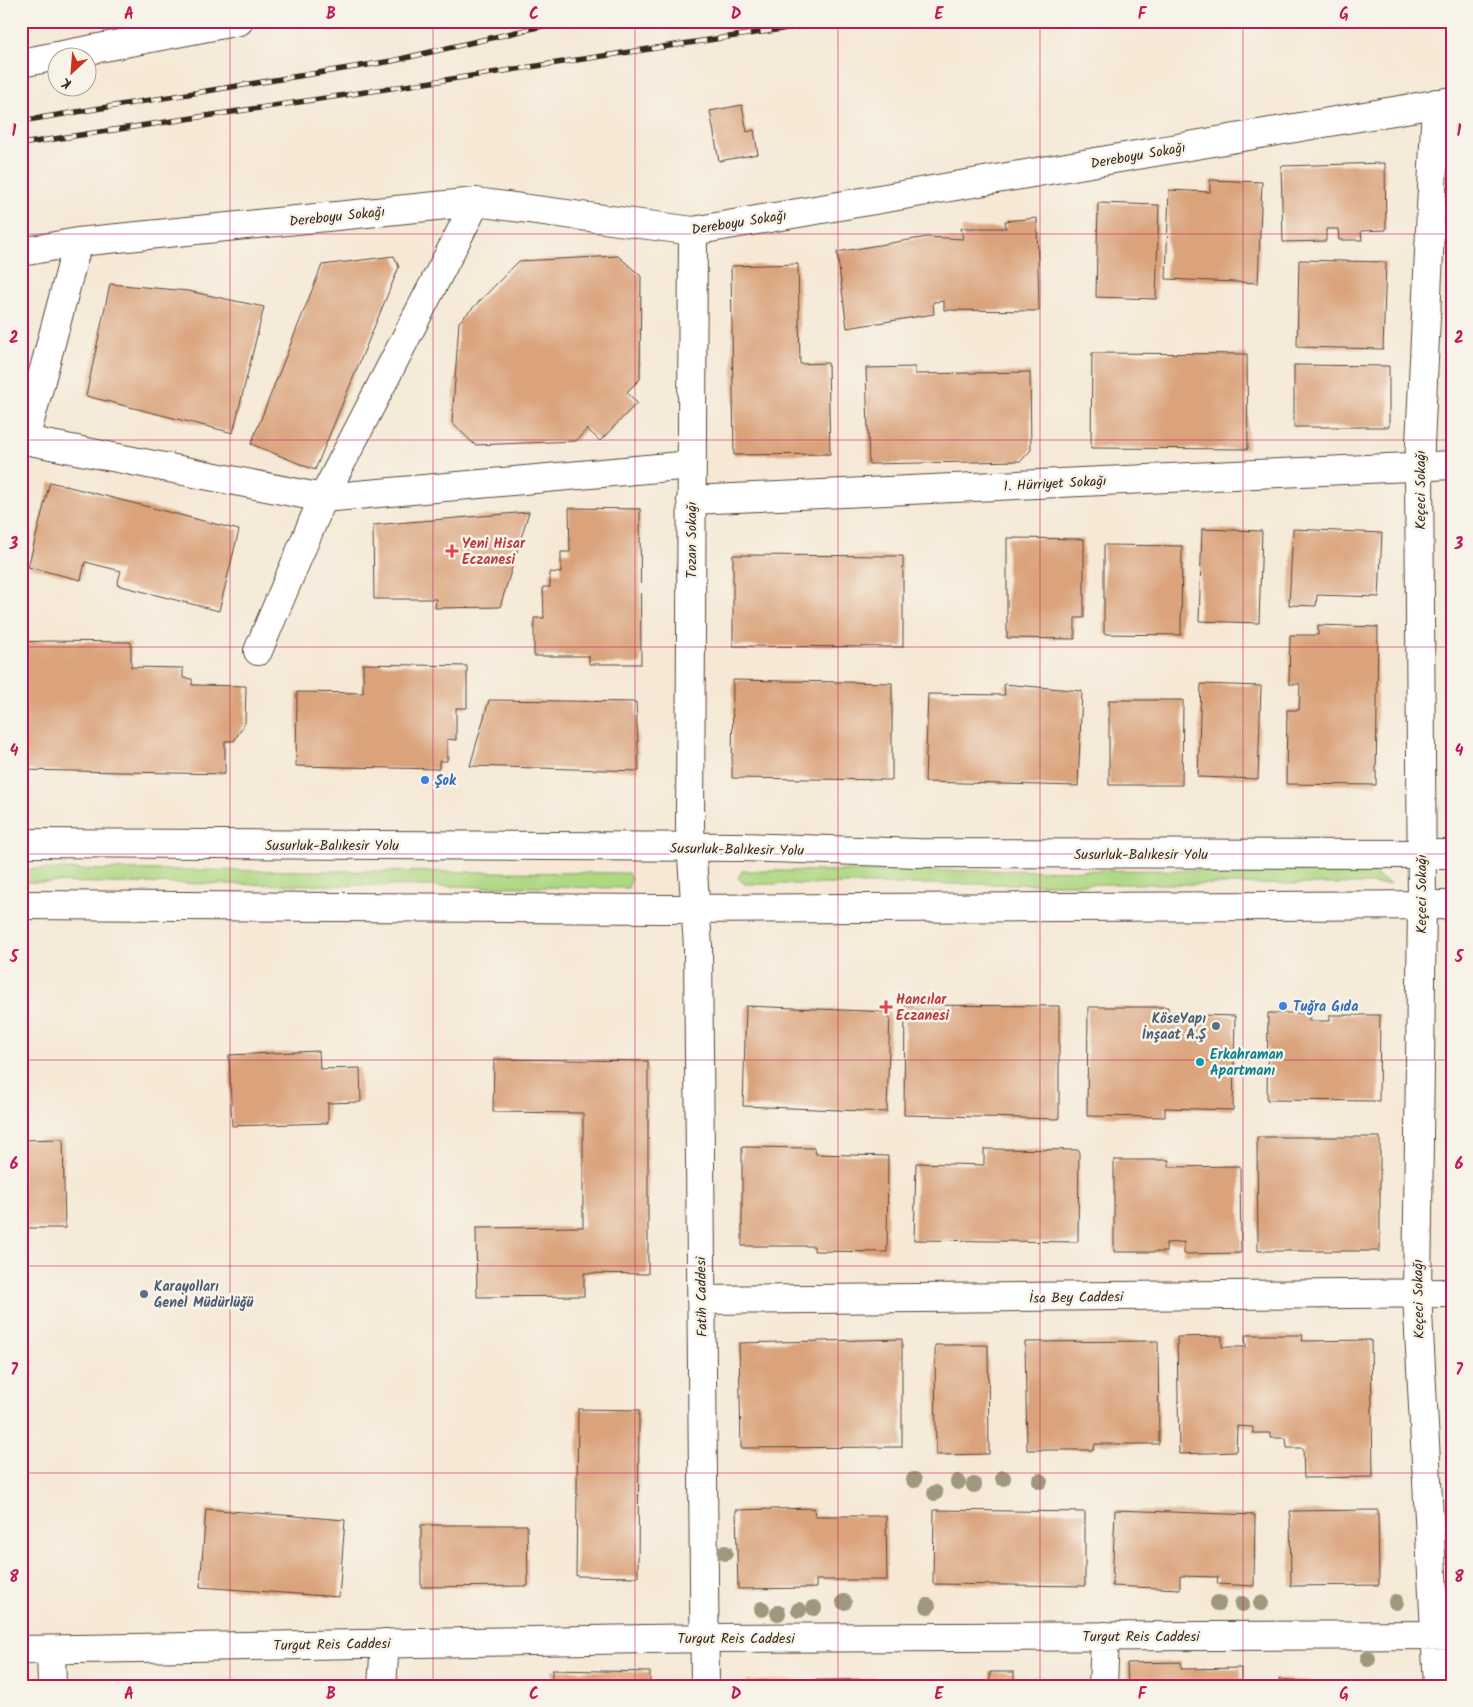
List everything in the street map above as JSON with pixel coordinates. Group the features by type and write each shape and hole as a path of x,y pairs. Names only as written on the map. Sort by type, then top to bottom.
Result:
{"main road":[{"path":"21,63 239,21"},
{"name":"Dereboyu Sokağı","path":"21,252 78,242 476,202 693,232 1444,102"},
{"name":"Keçeci Sokağı","path":"1438,1685 1443,1635 1417,1294 1422,905 1419,466 1444,102"},
{"path":"258,651 323,498 476,202"},
{"name":"Tozan Sokağı","path":"693,232 691,848 696,908"},
{"path":"78,242 25,440 323,498 691,465"},
{"name":"1. Hürriyet Sokağı","path":"691,500 1452,465"},
{"name":"Susurluk-Balıkesir Yolu","path":"21,843 744,847 928,853 1421,856 1452,854"},
{"path":"21,905 696,908 1452,905"},
{"name":"Fatih Caddesi","path":"696,908 706,1638 704,1686"},
{"name":"İsa Bey Caddesi","path":"701,1300 1452,1293"},
{"name":"Turgut Reis Caddesi","path":"21,1650 706,1638 1443,1635"},
{"path":"1103,1686 1105,1636"},
{"path":"382,1686 385,1643"},
{"path":"51,1650 52,1686"}],"green space":[{"path":"21,869 628,873 631,880 628,888 21,882"},
{"path":"1368,870 1390,884 745,884 738,878 742,871"}],"building":[{"path":"742,105 747,132 754,130 758,154 719,161 710,111"},
{"path":"1385,163 1386,230 1361,231 1362,240 1339,240 1338,229 1326,229 1326,241 1283,242 1281,166"},
{"path":"1210,180 1262,182 1258,283 1166,279 1169,190 1210,192"},
{"path":"1098,203 1159,205 1156,299 1096,297"},
{"path":"1037,218 1039,311 944,310 944,301 933,302 934,314 847,328 837,252 927,237 963,239 961,228 1006,228 1005,221"},
{"path":"394,256 399,267 315,470 251,444 322,265"},
{"path":"618,256 641,276 640,379 627,392 637,403 600,441 587,429 576,441 475,445 452,423 459,322 519,261"},
{"path":"1299,260 1386,262 1383,349 1297,347"},
{"path":"798,264 800,364 828,363 830,454 734,455 731,266"},
{"path":"110,284 188,291 264,307 233,433 86,396"},
{"path":"1092,353 1247,354 1248,449 1091,448"},
{"path":"1294,365 1389,366 1389,427 1294,427"},
{"path":"915,367 915,374 1030,372 1031,450 1021,461 869,464 866,368"},
{"path":"50,482 239,530 219,611 117,585 121,571 85,562 81,580 28,567"},
{"path":"569,508 640,509 641,664 589,664 589,656 534,656 534,618 544,618 543,587 550,587 550,572 561,573 561,552 570,552"},
{"path":"529,512 500,607 435,608 436,599 374,599 373,525"},
{"path":"1202,529 1262,531 1259,623 1199,621"},
{"path":"1293,529 1382,533 1379,597 1317,595 1316,606 1289,605"},
{"path":"1007,538 1084,539 1084,618 1075,618 1075,639 1007,638"},
{"path":"1104,545 1182,546 1181,635 1104,634"},
{"path":"733,555 903,556 903,647 733,646"},
{"path":"1318,625 1378,627 1376,785 1286,784 1287,710 1299,710 1300,684 1289,684 1290,635 1318,635"},
{"path":"21,642 131,642 131,667 183,668 183,678 192,679 192,685 246,686 245,723 234,741 225,741 225,774 21,770"},
{"path":"363,664 467,666 467,708 456,708 456,740 447,739 447,761 439,761 439,769 296,766 297,692 363,693"},
{"path":"733,680 892,683 892,780 732,778"},
{"path":"1004,684 1082,691 1078,786 925,782 928,694 1005,695"},
{"path":"1201,684 1261,686 1258,779 1198,777"},
{"path":"489,700 636,702 639,771 470,766"},
{"path":"1109,700 1183,700 1182,785 1109,785"},
{"path":"905,1005 1059,1006 1059,1119 904,1115"},
{"path":"746,1006 890,1012 887,1112 743,1106"},
{"path":"1088,1007 1168,1007 1168,1014 1235,1016 1233,1110 1165,1108 1165,1117 1087,1116"},
{"path":"1268,1013 1309,1013 1309,1021 1330,1021 1330,1015 1380,1015 1379,1101 1267,1100"},
{"path":"319,1051 320,1069 360,1068 361,1102 328,1103 328,1123 232,1126 229,1055"},
{"path":"494,1059 648,1061 648,1274 584,1273 584,1296 477,1297 476,1228 583,1227 583,1113 493,1112"},
{"path":"1257,1137 1380,1137 1380,1251 1258,1251"},
{"path":"63,1139 65,1228 23,1228 21,1140"},
{"path":"742,1147 814,1148 816,1154 888,1156 887,1252 814,1251 814,1246 742,1246"},
{"path":"984,1149 1079,1150 1078,1242 914,1240 916,1163 984,1165"},
{"path":"1114,1160 1169,1160 1169,1167 1240,1166 1241,1253 1184,1254 1184,1242 1166,1243 1166,1252 1114,1252"},
{"path":"1245,1335 1303,1335 1302,1341 1371,1340 1373,1477 1304,1478 1303,1448 1287,1448 1286,1438 1270,1438 1270,1433 1253,1433 1253,1427 1237,1426 1236,1452 1179,1454 1177,1337 1222,1336 1222,1347 1246,1347"},
{"path":"902,1339 902,1447 741,1448 739,1343"},
{"path":"1158,1341 1159,1444 1095,1444 1094,1450 1027,1450 1025,1342"},
{"path":"935,1345 988,1345 989,1454 936,1455"},
{"path":"578,1409 639,1410 638,1577 576,1576"},
{"path":"814,1508 815,1516 886,1516 887,1580 816,1580 816,1588 738,1589 736,1510"},
{"path":"206,1509 345,1520 339,1597 200,1587"},
{"path":"934,1510 1085,1512 1085,1586 933,1584"},
{"path":"1115,1510 1255,1515 1254,1586 1217,1584 1218,1577 1180,1576 1180,1589 1112,1586"},
{"path":"1378,1510 1379,1585 1291,1586 1290,1511"},
{"path":"421,1525 527,1525 528,1586 421,1587"},
{"path":"1181,1662 1181,1669 1241,1668 1241,1686 1128,1686 1127,1663"},
{"path":"552,1670 650,1672 650,1686 552,1686"},
{"path":"990,1672 1014,1672 1014,1682 1036,1681 1036,1686 913,1686 913,1684 990,1683"},
{"path":"879,1679 879,1686 746,1686 746,1681"},
{"path":"1279,1679 1343,1684 1342,1686 1279,1686"}],"railway":[{"path":"21,121 392,61 564,21"},
{"path":"21,144 835,21"}],"place":[{"name":"Yeni Hisar Eczanesi","path":"452,551"},
{"name":"Şok","path":"425,780"},
{"name":"Tuğra Gıda","path":"1283,1006"},
{"name":"Hancılar Eczanesi","path":"886,1007"},
{"name":"KöseYapı İnşaat A.Ş","path":"1216,1026"},
{"name":"Erkahraman Apartmanı","path":"1200,1062"},
{"name":"Karayolları Genel Müdürlüğü","path":"144,1294"}]}
